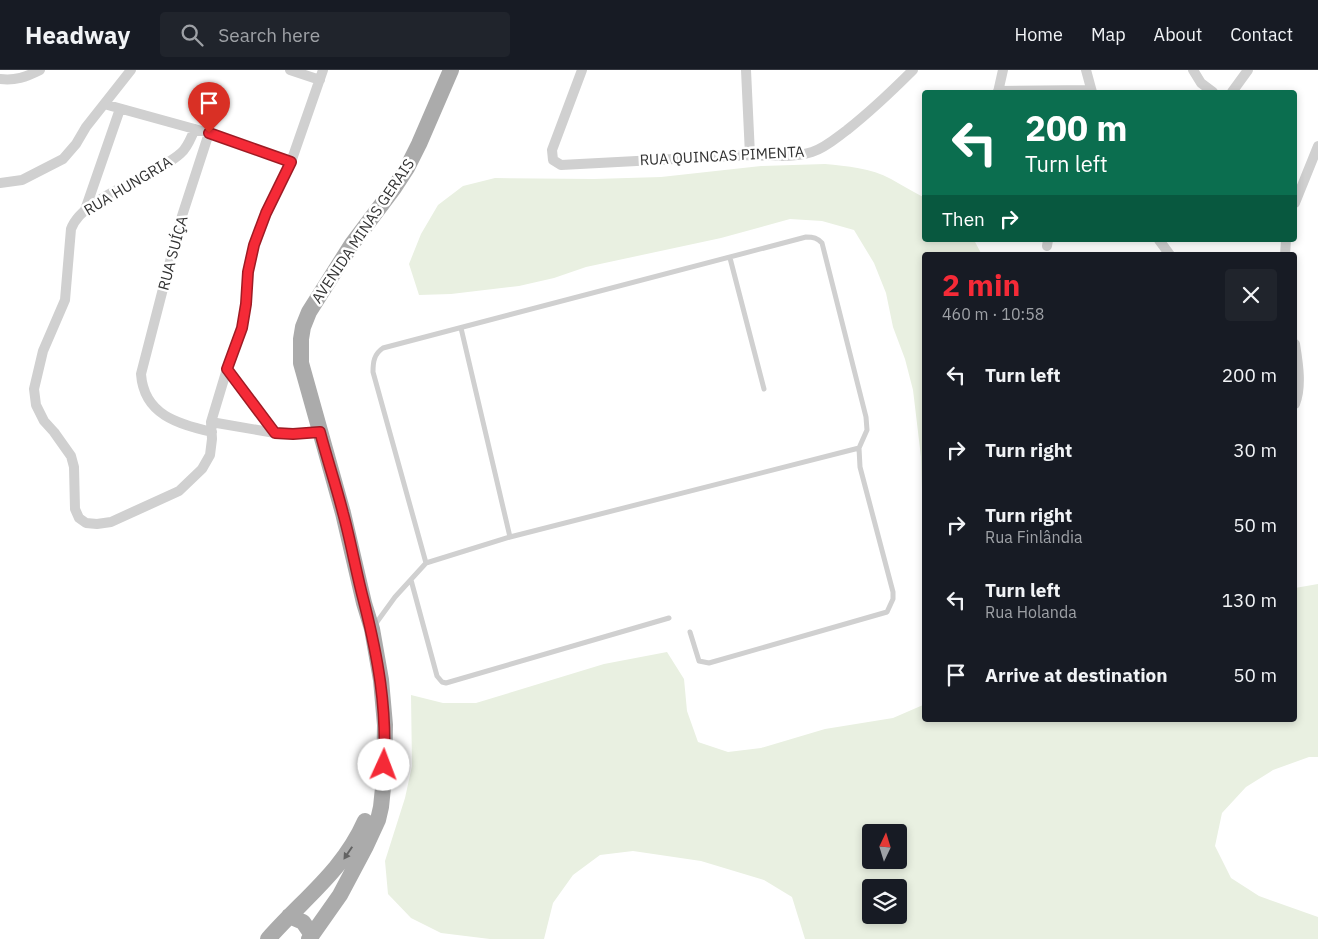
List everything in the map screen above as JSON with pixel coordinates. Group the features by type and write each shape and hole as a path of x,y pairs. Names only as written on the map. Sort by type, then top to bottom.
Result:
{"main road":[{"name":"AVENIDA MINAS GERAIS","path":"311,937 340,895 378,820 384,778 385,725 381,680 372,629 343,513 301,363 303,327 309,312 352,244 407,168 451,70"},
{"path":"268,939 340,864 358,838 384,778"},
{"path":"289,916 303,922 311,937"}],"street":[{"path":"0,80 26,78 40,70"},
{"path":"0,183 22,180 63,159 131,70"},
{"path":"290,70 322,75"},
{"name":"RUA QUINCAS PIMENTA","path":"582,70 552,150 553,160 561,165 750,155 792,155 812,152 830,144 875,107 913,70"},
{"path":"746,70 750,155"},
{"path":"998,90 1003,70"},
{"path":"1086,70 1091,90"},
{"path":"1193,70 1200,83 1208,90"},
{"path":"1233,90 1248,70"},
{"name":"RUA HUNGRIA","path":"195,129 183,151 172,160 116,190 85,210 74,220 71,229 66,300 43,351 34,389 36,405 44,421 71,456 74,467 75,508 79,518 86,523 110,522 179,491 197,474 210,455 211,427 227,369 242,328 248,272 254,245 266,213 291,162 322,75"},
{"path":"104,104 209,133 291,162"},
{"path":"85,210 120,109"},
{"name":"RUA SUÍÇA","path":"209,133 181,220 141,374 142,388 148,398 167,418 184,426 211,427"},
{"path":"1297,198 1318,146"},
{"path":"1297,364 1299,384 1297,398"},
{"path":"227,369 275,433"},
{"path":"211,427 293,434 320,432"}],"lane":[{"path":"426,563 373,372 374,358 378,351 383,348 806,237 818,238 822,243 866,417 867,430 859,448 860,467 893,592 893,599 887,612 709,663 699,661 690,632"},
{"path":"730,258 764,389"},
{"path":"461,328 510,537"},
{"path":"372,629 396,597 426,563 510,537 859,448"},
{"path":"411,580 437,676 446,683 669,618"}],"green space":[{"path":"825,164 867,170 883,175 922,196 922,242 975,242 980,252 922,252 922,490 921,457 913,390 905,359 893,327 886,293 874,263 854,230 822,221 790,219 721,238 586,267 554,278 519,286 451,294 419,295 409,264 421,234 438,205 463,186 495,178 594,179 661,177 761,166"},
{"path":"1318,584 1318,757 1309,757 1273,770 1246,787 1222,813 1215,846 1231,878 1259,896 1318,917 1318,939 805,939 792,897 764,880 701,861 633,851 600,855 573,875 553,903 544,939 490,939 441,933 411,918 388,894 385,861 405,798 412,766 411,695 443,703 476,703 604,664 667,652 684,679 687,711 698,742 728,752 761,748 825,729 893,718 922,705 922,722 1297,722 1297,588"}],"route":[{"path":"209,133 291,162 266,213 254,245 248,272 242,328 227,369 275,433 320,432 343,513 372,629 384,710 384,765"}]}
